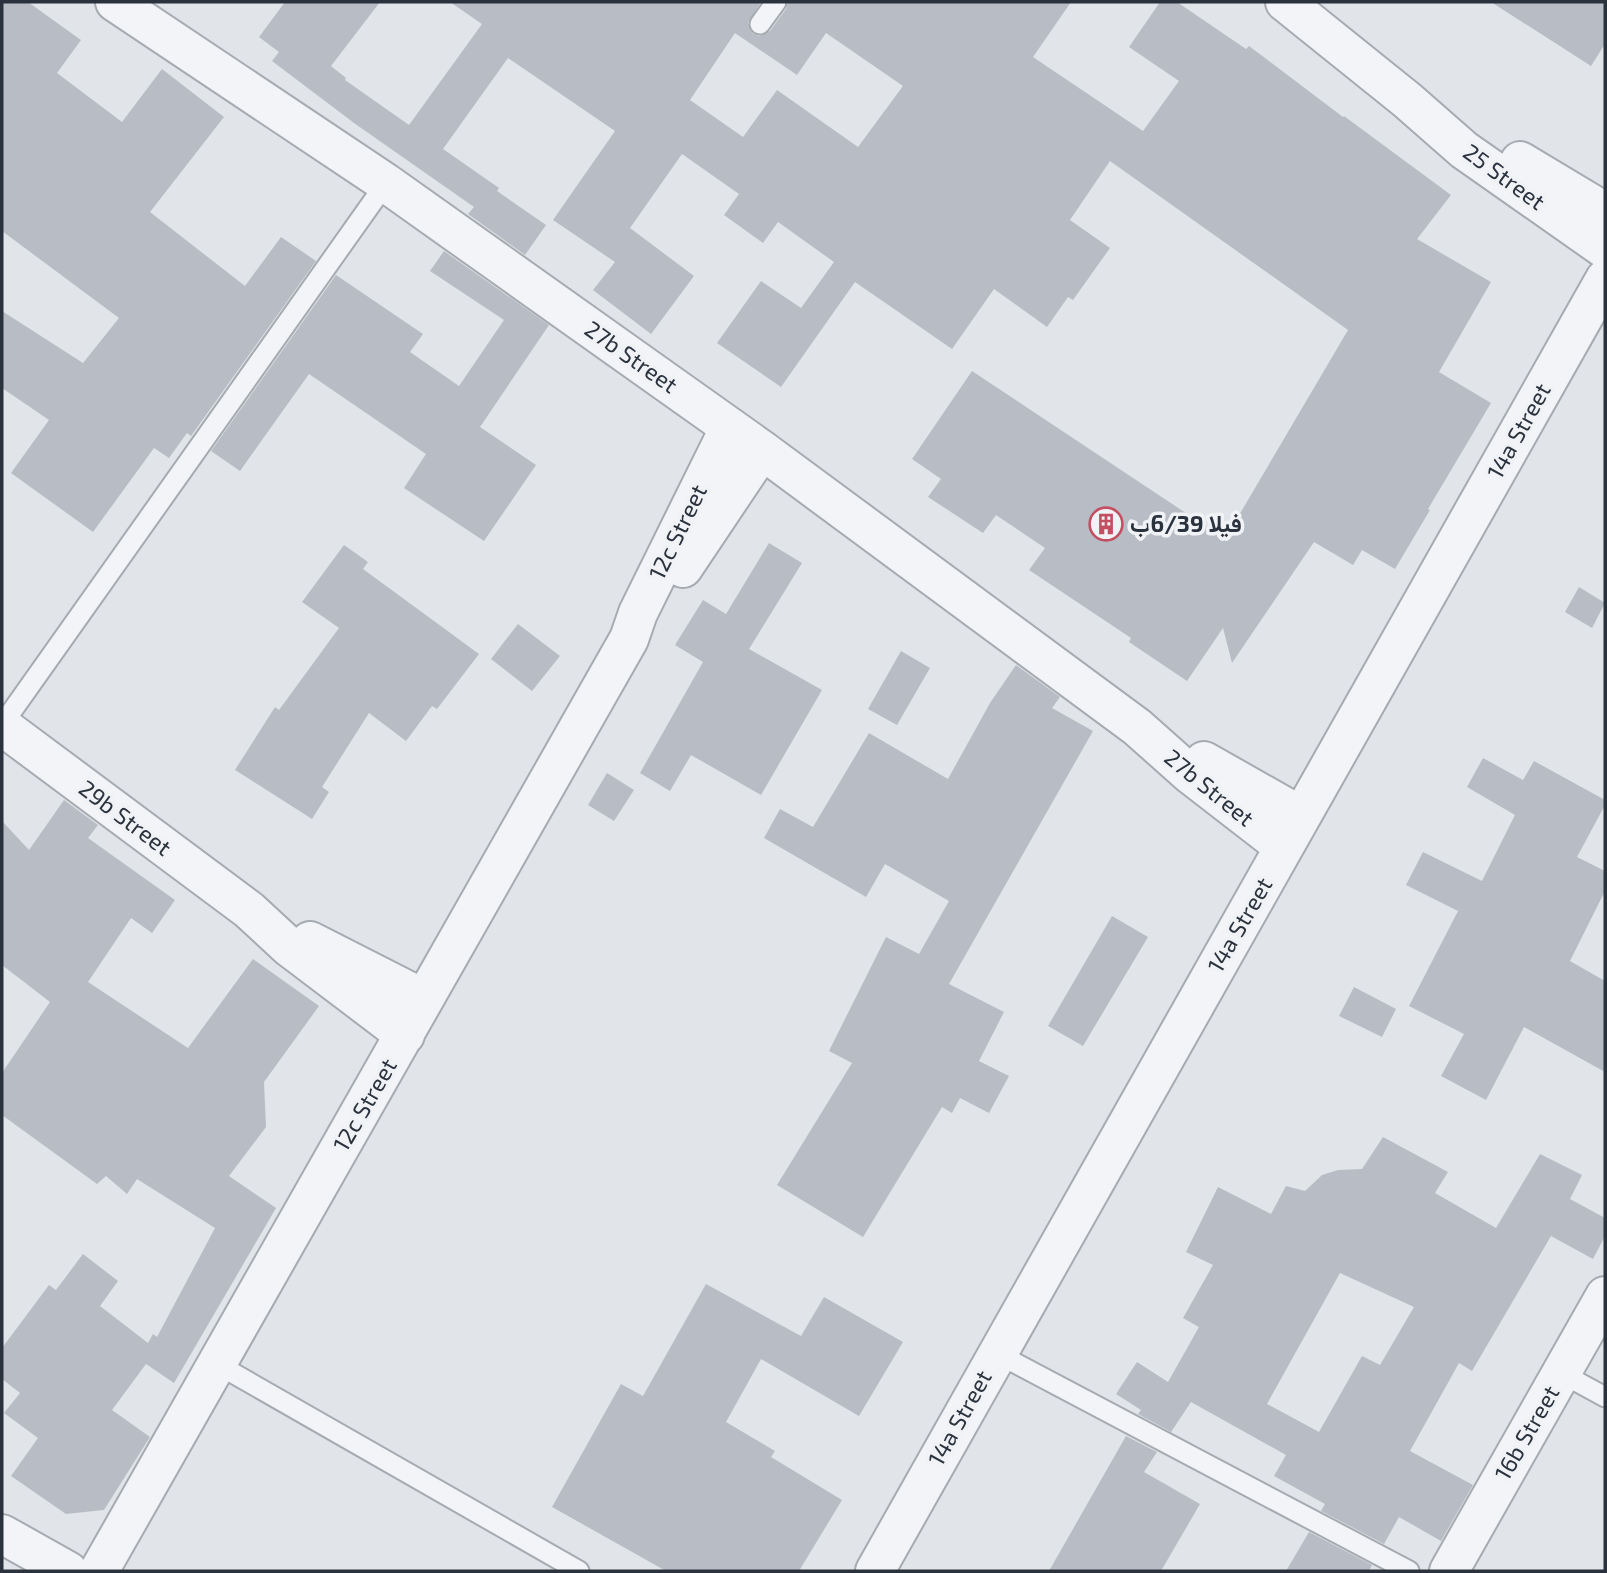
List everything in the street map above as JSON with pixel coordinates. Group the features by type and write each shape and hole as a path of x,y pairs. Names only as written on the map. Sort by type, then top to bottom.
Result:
{"street":[{"name":"27b Street","path":"115,2 386,183 730,427 1136,727 1191,775 1292,832"},
{"name":"25 Street","path":"1284,2 1464,149 1605,250"},
{"name":"25 Street","path":"1407,100 1454,122 1605,212"},
{"name":"14a Street","path":"875,1571 1605,279"},
{"name":"12c Street","path":"629,639 638,613 730,427"},
{"name":"12c Street","path":"99,1571 629,639 663,598 762,450"},
{"name":"29b Street","path":"2,725 249,910 289,947 405,1035"},
{"name":"29b Street","path":"249,910 424,999"},
{"name":"16b Street","path":"1449,1571 1605,1296"},
{"path":"2,1534 68,1571"},
{"path":"2,1559 17,1571"}],"lane":[{"path":"760,24 776,2"},
{"path":"2,725 386,183"},
{"path":"996,1353 1409,1571"},
{"path":"217,1364 579,1571"},
{"path":"1561,1373 1605,1397"}],"building":[{"path":"2,2 28,2 81,40 57,73 122,122 162,69 224,117 150,212 245,286 281,237 316,261 191,436 187,433 169,458 154,448 93,532 11,473 49,420 2,388 2,311 83,363 119,318 2,231"},
{"path":"285,2 380,2 331,66 346,78 345,80 409,125 482,24 450,2 761,2 748,23 752,33 759,36 770,31 788,2 1071,2 1033,57 1143,131 1179,81 1129,47 1160,2 1177,2 1246,49 1249,46 1451,195 1417,239 1491,282 1439,372 1491,403 1395,569 1362,550 1353,565 1314,542 1232,663 1223,628 1187,681 1129,642 1131,638 1029,570 1045,548 996,515 983,533 928,497 941,479 912,459 972,371 1225,539 1348,330 1110,161 1070,220 1110,248 1073,300 1068,297 1047,327 994,289 952,349 855,282 781,387 717,343 761,281 801,308 834,262 778,222 763,243 724,215 739,194 682,154 630,228 694,276 651,334 593,290 615,262 553,220 615,131 508,58 443,149 546,225 525,255 468,214 474,207 354,123 272,61 279,52 259,37","holes":["735,33 797,75 826,33 903,86 858,147 777,90 743,137 690,100"]},
{"path":"1491,2 1605,2 1605,44 1591,66"},
{"path":"444,251 549,325 480,427 536,465 484,541 404,488 426,454 309,374 240,471 211,451 336,275 423,334 410,352 459,386 504,320 430,271"},
{"path":"769,543 802,563 749,649 822,690 761,795 691,755 670,791 640,773 703,662 675,645 703,600 726,614"},
{"path":"344,545 368,562 363,569 479,654 437,709 432,706 406,741 369,713 322,787 329,792 312,819 235,770 275,707 279,710 339,628 302,602"},
{"path":"1579,587 1605,603 1592,628 1565,612"},
{"path":"518,624 560,656 532,691 491,659"},
{"path":"901,651 930,668 897,725 868,709"},
{"path":"1016,665 1060,697 1052,708 1093,731 949,984 1004,1012 979,1061 1009,1076 989,1113 960,1098 952,1113 942,1107 863,1237 777,1185 852,1063 829,1051 886,937 919,954 949,901 885,864 866,897 764,838 780,809 813,827 869,733 948,779 990,703"},
{"path":"1483,758 1523,780 1534,761 1605,800 1605,805 1577,857 1605,871 1605,891 1570,961 1605,981 1605,1072 1524,1027 1486,1100 1441,1076 1464,1034 1409,1006 1458,911 1406,885 1423,852 1482,881 1515,815 1467,787"},
{"path":"607,773 634,790 614,821 588,805"},
{"path":"64,800 98,825 88,838 175,900 152,933 131,918 88,982 188,1048 253,959 319,1006 264,1082 266,1127 229,1176 276,1208 174,1383 146,1364 112,1410 150,1437 104,1510 66,1514 11,1476 38,1438 4,1413 20,1393 2,1379 2,1348 49,1285 56,1290 83,1254 118,1281 100,1306 148,1343 153,1334 157,1337 215,1228 137,1179 127,1194 106,1176 97,1184 2,1115 2,1073 50,1002 2,965 2,821 29,850"},
{"path":"1112,916 1148,937 1083,1046 1048,1026"},
{"path":"1354,987 1396,1009 1382,1037 1339,1016"},
{"path":"1383,1137 1448,1172 1435,1193 1496,1228 1540,1154 1582,1175 1570,1199 1605,1218 1605,1236 1593,1259 1551,1236 1472,1371 1459,1363 1410,1451 1473,1485 1441,1541 1399,1517 1384,1544 1321,1511 1325,1504 1274,1476 1286,1455 1191,1402 1171,1432 1138,1414 1141,1410 1116,1394 1137,1362 1168,1382 1199,1327 1183,1318 1213,1265 1186,1252 1218,1187 1271,1214 1286,1186 1305,1191 1322,1175 1338,1170 1362,1169","holes":["1340,1273 1414,1307 1380,1365 1362,1356 1319,1432 1267,1404"]},
{"path":"706,1284 801,1336 824,1297 903,1342 859,1416 761,1359 726,1422 775,1451 771,1457 842,1500 799,1571 666,1571 552,1507 621,1384 643,1396"},
{"path":"1126,1436 1157,1452 1144,1472 1200,1504 1161,1571 1049,1571"},
{"path":"1309,1532 1372,1565 1369,1571 1286,1571"}],"place":[{"name":"فيلا 6/39ب","path":"1106,524"}]}
